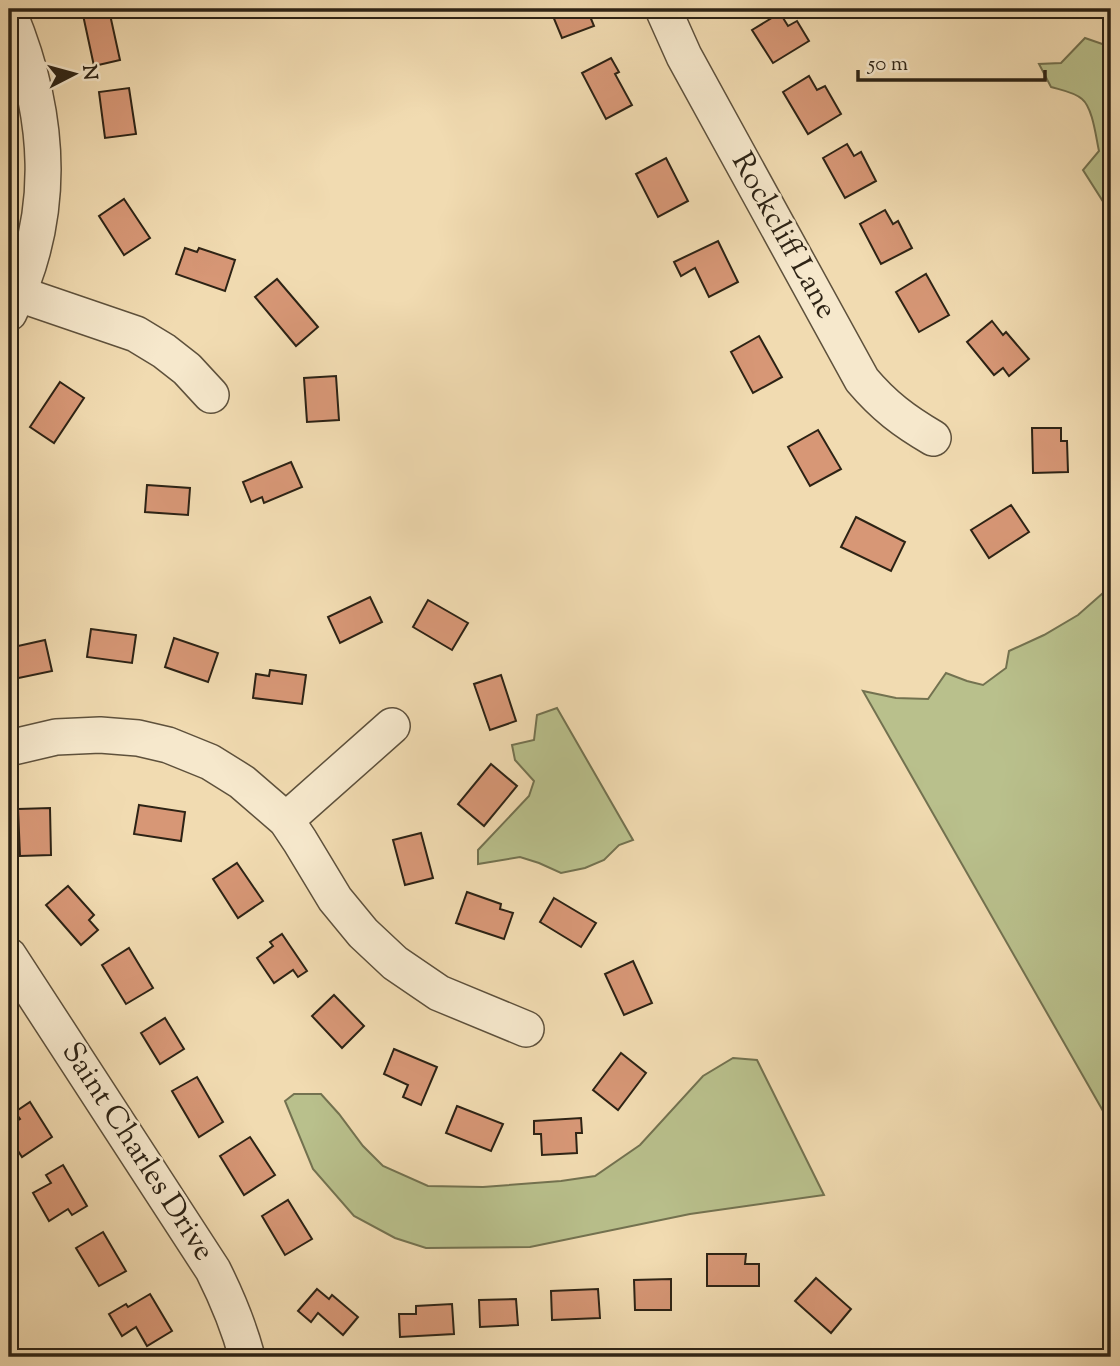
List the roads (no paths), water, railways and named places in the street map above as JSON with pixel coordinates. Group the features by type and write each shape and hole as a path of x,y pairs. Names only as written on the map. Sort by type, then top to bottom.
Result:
{"street":[{"name":"Rockcliff Lane","path":"663,9 691,68 862,380 879,400 904,421 933,438"},
{"path":"9,13 33,83 41,127 44,172 40,216 31,259 14,303 136,334 180,363 211,395"},
{"path":"286,820 392,726"},
{"path":"9,748 55,737 100,735 138,738 168,745 210,762 242,782 286,820 335,899 363,933 395,963 439,993 526,1029"},
{"name":"Saint Charles Drive","path":"9,956 213,1270 227,1298 247,1357"}]}
